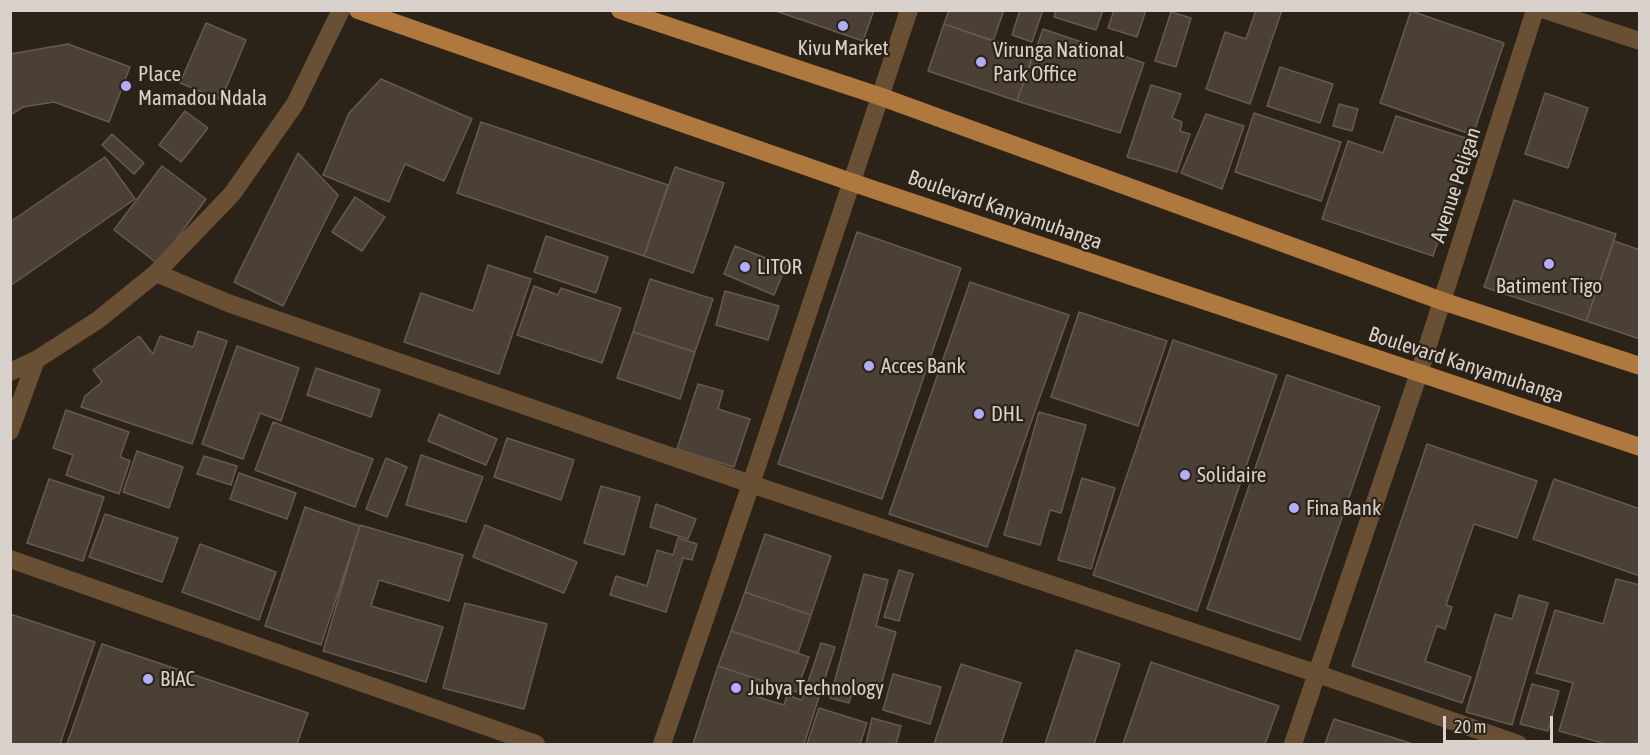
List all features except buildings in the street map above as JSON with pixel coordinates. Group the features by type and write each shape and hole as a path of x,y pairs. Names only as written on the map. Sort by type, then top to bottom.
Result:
{"main road":[{"name":"Boulevard Kanyamuhanga","path":"358,10 851,182 1640,447"},
{"path":"620,10 879,96 1442,302 1640,366"}],"street":[{"path":"10,372 36,360 98,320 156,273 232,194 295,104 341,10"},
{"path":"662,744 909,10"},
{"name":"Avenue Peligan","path":"1293,744 1419,373 1535,10"},
{"path":"1545,10 1640,41"},
{"path":"156,273 228,303 751,484 1318,674 1518,744"},
{"path":"10,431 36,360"},
{"path":"10,560 536,744"}],"place":[{"name":"Kivu Market","path":"843,26"},
{"name":"Virunga National Park Office","path":"981,62"},
{"name":"Place Mamadou Ndala","path":"126,86"},
{"name":"Batiment Tigo","path":"1549,264"},
{"name":"LITOR","path":"745,267"},
{"name":"Acces Bank","path":"869,366"},
{"name":"DHL","path":"979,414"},
{"name":"Solidaire","path":"1185,475"},
{"name":"Fina Bank","path":"1294,508"},
{"name":"BIAC","path":"148,679"},
{"name":"Jubya Technology","path":"736,688"}]}
